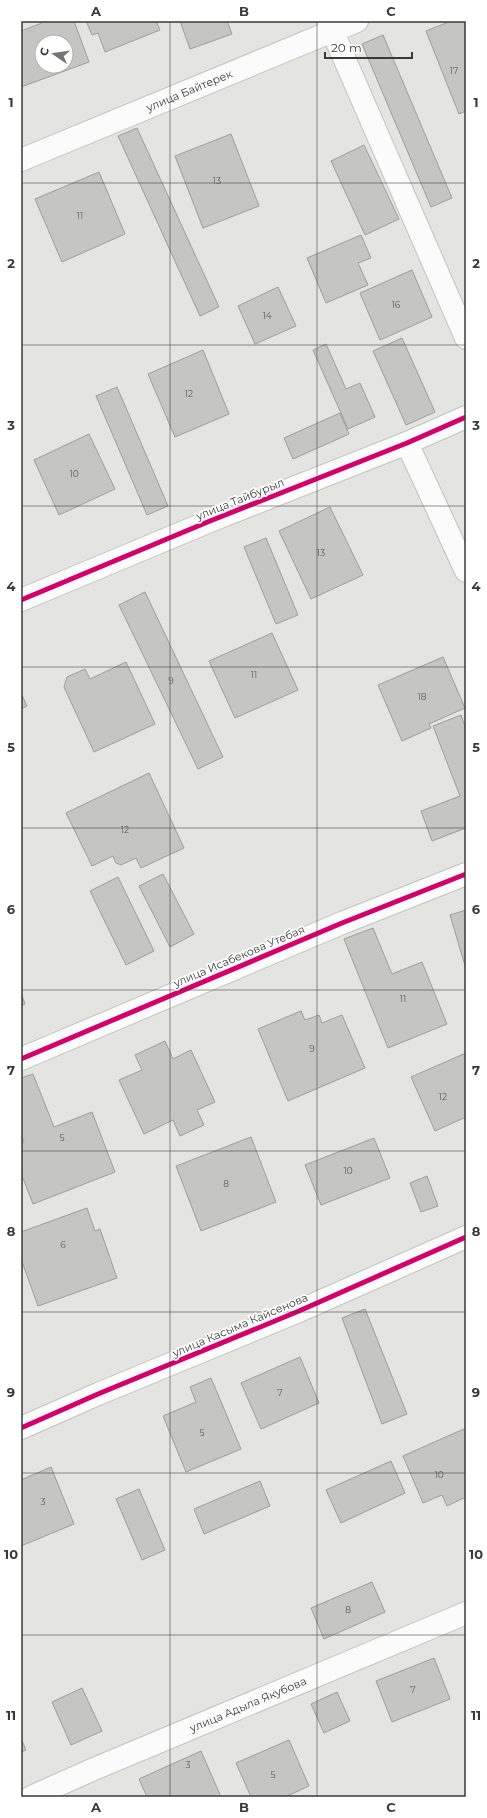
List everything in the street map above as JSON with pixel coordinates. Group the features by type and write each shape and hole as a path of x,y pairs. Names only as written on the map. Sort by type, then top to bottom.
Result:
{"street":[{"name":"улица Байтерек","path":"21,160 329,27 357,21"},
{"path":"329,27 466,338"},
{"name":"улица Тайбурыл","path":"21,600 210,521 407,443 466,417"},
{"path":"407,443 466,571"},
{"name":"улица Исабекова Утебая","path":"21,1060 342,923 466,874"},
{"name":"улица Касыма Кайсенова","path":"21,1428 98,1394 299,1311 466,1238"},
{"name":"улица Адыла Якубова","path":"31,1797 94,1769 466,1613"}],"building":[{"path":"42,21 74,21 89,62 74,68 74,34 34,34 34,74 56,74 21,87 21,31 42,23"},
{"path":"86,21 156,21 160,30 105,52 98,33 92,35"},
{"path":"180,21 227,21 232,34 190,49"},
{"path":"451,21 466,21 466,111 459,114 426,31"},
{"path":"383,35 452,198 431,207 362,44"},
{"path":"137,128 219,307 200,316 118,136"},
{"path":"231,134 259,206 203,228 175,156"},
{"path":"364,145 399,219 365,235 331,161"},
{"path":"99,172 125,234 62,262 35,199"},
{"path":"361,235 371,258 358,263 368,285 326,303 307,258"},
{"path":"412,270 432,317 380,340 360,293"},
{"path":"278,287 296,326 255,344 238,306"},
{"path":"402,338 435,412 406,425 373,351"},
{"path":"326,344 346,389 360,383 375,417 348,429 313,350"},
{"path":"203,350 229,414 175,437 148,374"},
{"path":"117,387 168,506 147,515 96,396"},
{"path":"340,413 349,434 293,459 284,438"},
{"path":"89,434 115,489 59,515 34,460"},
{"path":"330,507 363,575 311,599 279,531"},
{"path":"266,538 298,615 276,624 244,547"},
{"path":"145,592 223,757 198,769 119,605"},
{"path":"272,633 298,690 235,718 209,661"},
{"path":"443,657 465,708 429,724 431,728 402,741 378,685"},
{"path":"126,662 155,724 94,752 64,687 67,677 85,669 90,679"},
{"path":"21,693 27,706 21,709"},
{"path":"461,715 466,729 466,828 432,841 421,811 460,796 433,726"},
{"path":"149,773 184,848 141,868 136,858 121,865 116,863 113,856 92,866 66,813"},
{"path":"163,874 194,934 170,947 139,886"},
{"path":"118,877 154,951 126,965 90,891"},
{"path":"466,910 466,969 450,915"},
{"path":"373,928 392,974 422,962 447,1024 388,1048 344,939"},
{"path":"21,993 25,1004 21,1006"},
{"path":"301,1011 305,1020 319,1015 322,1023 342,1015 365,1068 288,1101 258,1029"},
{"path":"165,1041 173,1059 191,1050 215,1102 197,1110 204,1125 180,1136 173,1120 144,1134 119,1080 142,1070 135,1055"},
{"path":"466,1053 466,1117 435,1131 411,1077"},
{"path":"33,1074 54,1127 92,1112 115,1172 33,1204 21,1173 21,1144 24,1142 21,1134 21,1078"},
{"path":"251,1137 276,1202 201,1231 176,1166"},
{"path":"374,1138 390,1178 321,1205 305,1165"},
{"path":"427,1176 438,1206 421,1212 410,1183"},
{"path":"87,1208 95,1231 100,1229 117,1278 38,1306 21,1259 21,1232"},
{"path":"365,1309 407,1414 382,1424 342,1318"},
{"path":"300,1357 319,1403 261,1429 241,1383"},
{"path":"211,1378 241,1449 186,1472 163,1416 196,1402 190,1387"},
{"path":"466,1428 466,1497 447,1506 442,1495 423,1503 403,1456"},
{"path":"391,1461 405,1493 341,1523 326,1490"},
{"path":"51,1467 74,1524 21,1546 21,1480"},
{"path":"260,1481 270,1506 204,1534 194,1509"},
{"path":"139,1489 165,1550 142,1560 116,1499"},
{"path":"372,1582 385,1612 324,1639 311,1608"},
{"path":"434,1658 450,1699 392,1722 376,1681"},
{"path":"82,1688 102,1731 71,1745 52,1702"},
{"path":"337,1692 350,1721 324,1733 311,1704"},
{"path":"21,1738 26,1750 21,1752"},
{"path":"289,1740 309,1786 285,1797 251,1797 236,1763"},
{"path":"201,1751 221,1797 147,1797 139,1779"}],"cycle path":[{"path":"21,600 210,521 407,443 466,417"},
{"path":"21,1059 342,923 466,874"},
{"path":"21,1428 98,1394 299,1311 466,1237"}]}
